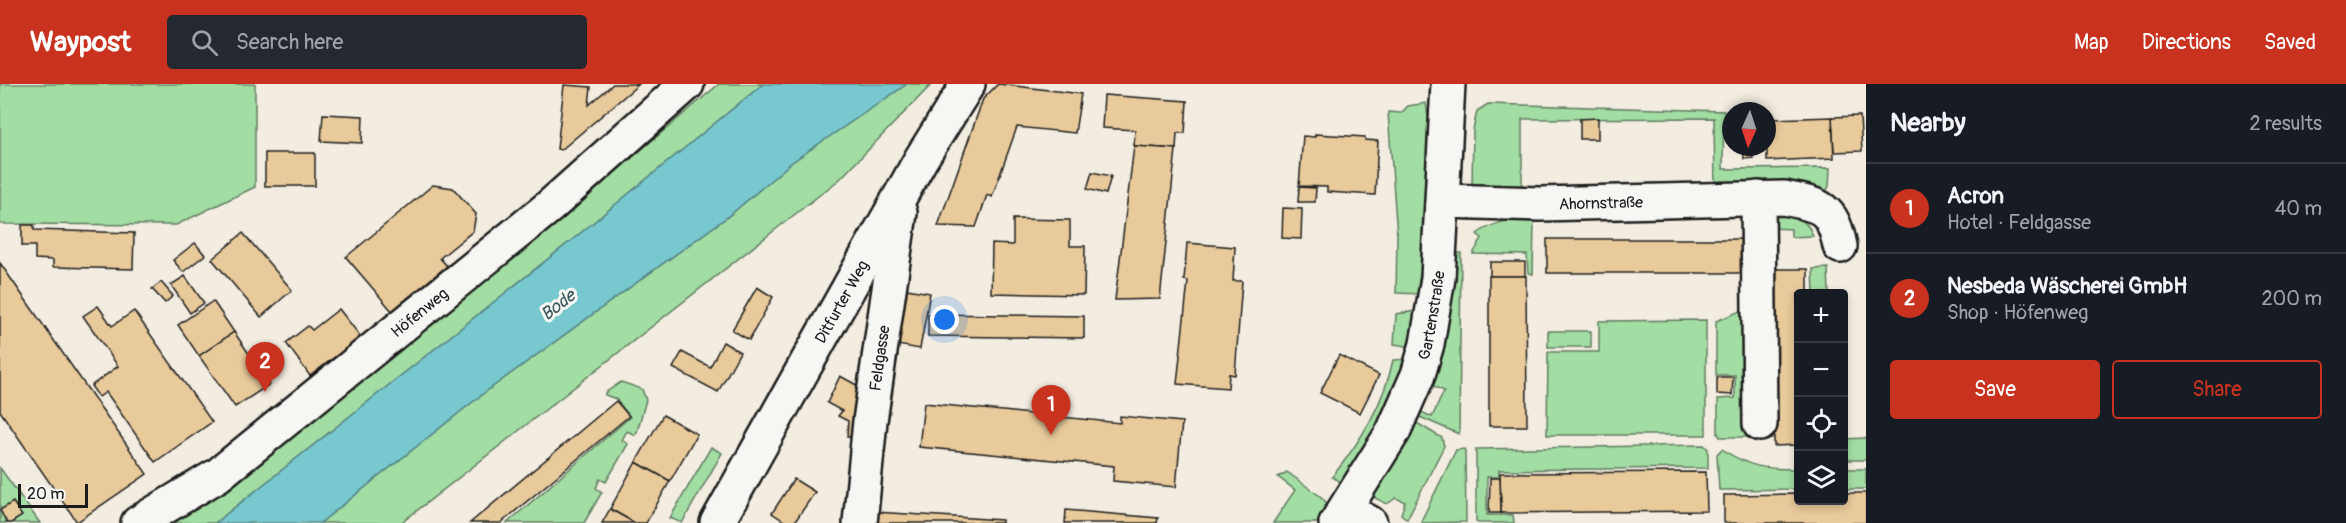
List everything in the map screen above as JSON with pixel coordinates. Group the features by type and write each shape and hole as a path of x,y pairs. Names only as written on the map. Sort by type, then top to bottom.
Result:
{"street":[{"name":"Höfenweg","path":"138,523 218,475 549,207 687,84"},
{"name":"Ditfurter Weg","path":"717,523 943,122 968,84"},
{"name":"Gartenstraße","path":"1351,519 1418,375 1427,344 1438,278 1448,84"},
{"name":"Feldgasse","path":"860,523 870,421 903,194"},
{"path":"1758,198 1760,424"},
{"name":"Ahornstraße","path":"1443,201 1539,204 1784,198 1816,204 1826,211 1832,219 1840,246"}],"green space":[{"path":"0,84 255,84 255,187 176,225 0,224"},
{"path":"719,84 763,84 572,240 215,523 157,523 555,223"},
{"path":"907,84 932,84 840,179 401,523 320,523 484,393 730,215 792,162"},
{"path":"1426,103 1429,123 1422,294 1396,293 1397,236 1388,112 1401,113 1408,106"},
{"path":"1488,104 1722,111 1723,169 1830,168 1829,186 1825,194 1715,190 1714,118 1522,119 1522,190 1497,189 1472,184 1473,130 1477,111"},
{"path":"1770,215 1790,216 1801,220 1806,223 1813,236 1791,237 1791,229 1769,228"},
{"path":"1531,218 1534,221 1533,274 1528,273 1527,255 1473,254 1482,238 1477,234 1483,230 1502,222"},
{"path":"1458,253 1461,253 1459,434 1413,414 1415,409 1432,417 1444,391 1427,383 1440,348"},
{"path":"1828,268 1829,289 1814,289 1813,269"},
{"path":"1750,307 1750,437 1720,437 1718,434 1718,399 1735,398 1735,375 1716,375 1716,321"},
{"path":"1417,311 1412,347 1394,344 1396,314"},
{"path":"1706,320 1706,435 1547,435 1548,352 1599,352 1599,321"},
{"path":"1548,331 1591,331 1591,347 1548,347"},
{"path":"1411,359 1350,482 1342,483 1332,477 1370,422 1384,392 1393,360"},
{"path":"621,382 642,389 646,400 637,432 635,435 627,431 622,440 628,444 606,482 600,479 596,488 602,492 584,523 507,523 630,417 616,399 605,395"},
{"path":"1415,422 1442,438 1444,446 1407,519 1401,514 1405,502 1396,498 1387,504 1375,498 1374,489"},
{"path":"1866,438 1866,460 1848,460 1848,439"},
{"path":"1704,445 1708,449 1708,468 1499,470 1499,477 1487,477 1487,515 1513,515 1514,523 1478,523 1476,521 1476,449"},
{"path":"711,447 722,453 682,523 670,518"},
{"path":"1465,449 1466,522 1423,523 1421,521 1456,450"},
{"path":"1722,449 1750,464 1776,469 1794,469 1794,489 1719,490 1717,454"},
{"path":"0,468 40,523 0,523"},
{"path":"1848,469 1866,469 1866,489 1848,489"},
{"path":"1287,472 1327,503 1327,513 1320,523 1273,523 1295,490 1278,477"}],"water":[{"name":"Bode","path":"763,84 907,84 792,162 730,215 484,393 320,523 215,523 572,240"}],"building":[{"path":"613,84 639,84 561,150 557,149 564,85 591,87 589,105"},
{"path":"998,84 1081,94 1075,133 1017,127 992,197 987,195 976,227 938,226 983,99"},
{"path":"1104,95 1187,101 1185,133 1177,133 1176,149 1134,146 1135,130 1102,128"},
{"path":"323,114 363,116 362,143 321,141"},
{"path":"1860,116 1862,151 1834,152 1832,117"},
{"path":"1832,117 1834,158 1767,161 1767,156 1776,156 1776,119"},
{"path":"1598,118 1598,139 1580,139 1580,119"},
{"path":"1315,134 1365,137 1365,140 1378,141 1375,195 1327,192 1327,187 1299,186 1303,136 1315,137"},
{"path":"1134,146 1176,149 1160,299 1115,300"},
{"path":"265,153 315,153 315,186 265,186"},
{"path":"1092,172 1111,176 1106,194 1087,189"},
{"path":"433,185 453,188 476,214 473,231 440,258 447,266 392,311 346,257"},
{"path":"1299,187 1316,188 1315,202 1298,202"},
{"path":"1283,208 1302,209 1301,239 1282,238"},
{"path":"1013,219 1070,220 1070,246 1085,246 1084,295 991,293 992,244 1013,245"},
{"path":"22,225 34,225 34,230 134,233 133,269 53,267 53,260 35,259 35,246 22,246"},
{"path":"243,233 292,290 261,317 212,259"},
{"path":"1547,239 1749,239 1750,273 1547,273"},
{"path":"195,243 205,255 183,272 173,260"},
{"path":"1187,243 1235,247 1233,281 1242,281 1235,375 1229,374 1228,388 1177,384 1188,281 1184,280"},
{"path":"1490,262 1525,262 1525,276 1490,276"},
{"path":"0,263 147,474 77,522 0,411"},
{"path":"1773,269 1808,269 1808,289 1794,289 1794,445 1774,446"},
{"path":"185,276 204,303 190,313 171,285"},
{"path":"1489,276 1526,276 1527,426 1489,426"},
{"path":"161,282 173,296 165,303 152,289"},
{"path":"757,287 773,297 749,340 732,330"},
{"path":"907,289 930,293 920,349 897,345"},
{"path":"213,301 234,332 199,356 178,325"},
{"path":"98,306 112,326 134,311 212,422 155,462 106,392 99,397 91,386 118,366 83,316"},
{"path":"339,309 361,337 310,376 286,343 308,326 312,330"},
{"path":"928,314 1084,316 1084,338 928,336"},
{"path":"234,332 270,384 235,407 199,356"},
{"path":"723,342 740,352 718,392 673,368 682,352 710,367"},
{"path":"1339,355 1379,375 1360,413 1320,393"},
{"path":"840,376 866,390 861,437 847,437 848,421 838,416 842,411 827,403"},
{"path":"1717,377 1733,377 1732,395 1717,394"},
{"path":"616,401 629,416 501,523 470,523"},
{"path":"924,403 1120,423 1120,416 1182,422 1176,487 1113,481 1114,466 919,447"},
{"path":"663,415 697,434 670,481 636,462"},
{"path":"636,462 670,481 646,523 635,523 610,509"},
{"path":"1706,472 1707,511 1501,513 1500,473"},
{"path":"1490,478 1500,478 1501,513 1489,513"},
{"path":"794,479 815,492 794,523 787,523 772,513"},
{"path":"1848,493 1866,493 1866,523 1724,523 1724,495 1794,494 1794,505 1848,505"},
{"path":"13,502 22,516 7,523 0,510"},
{"path":"610,509 635,523 602,523"},
{"path":"1066,510 1158,518 1157,523 1065,523"},
{"path":"875,512 1002,520 1002,523 874,523"}],"place":[{"name":"Nesbeda Wäscherei GmbH","path":"265,392"},
{"name":"Acron","path":"1051,435"}]}
